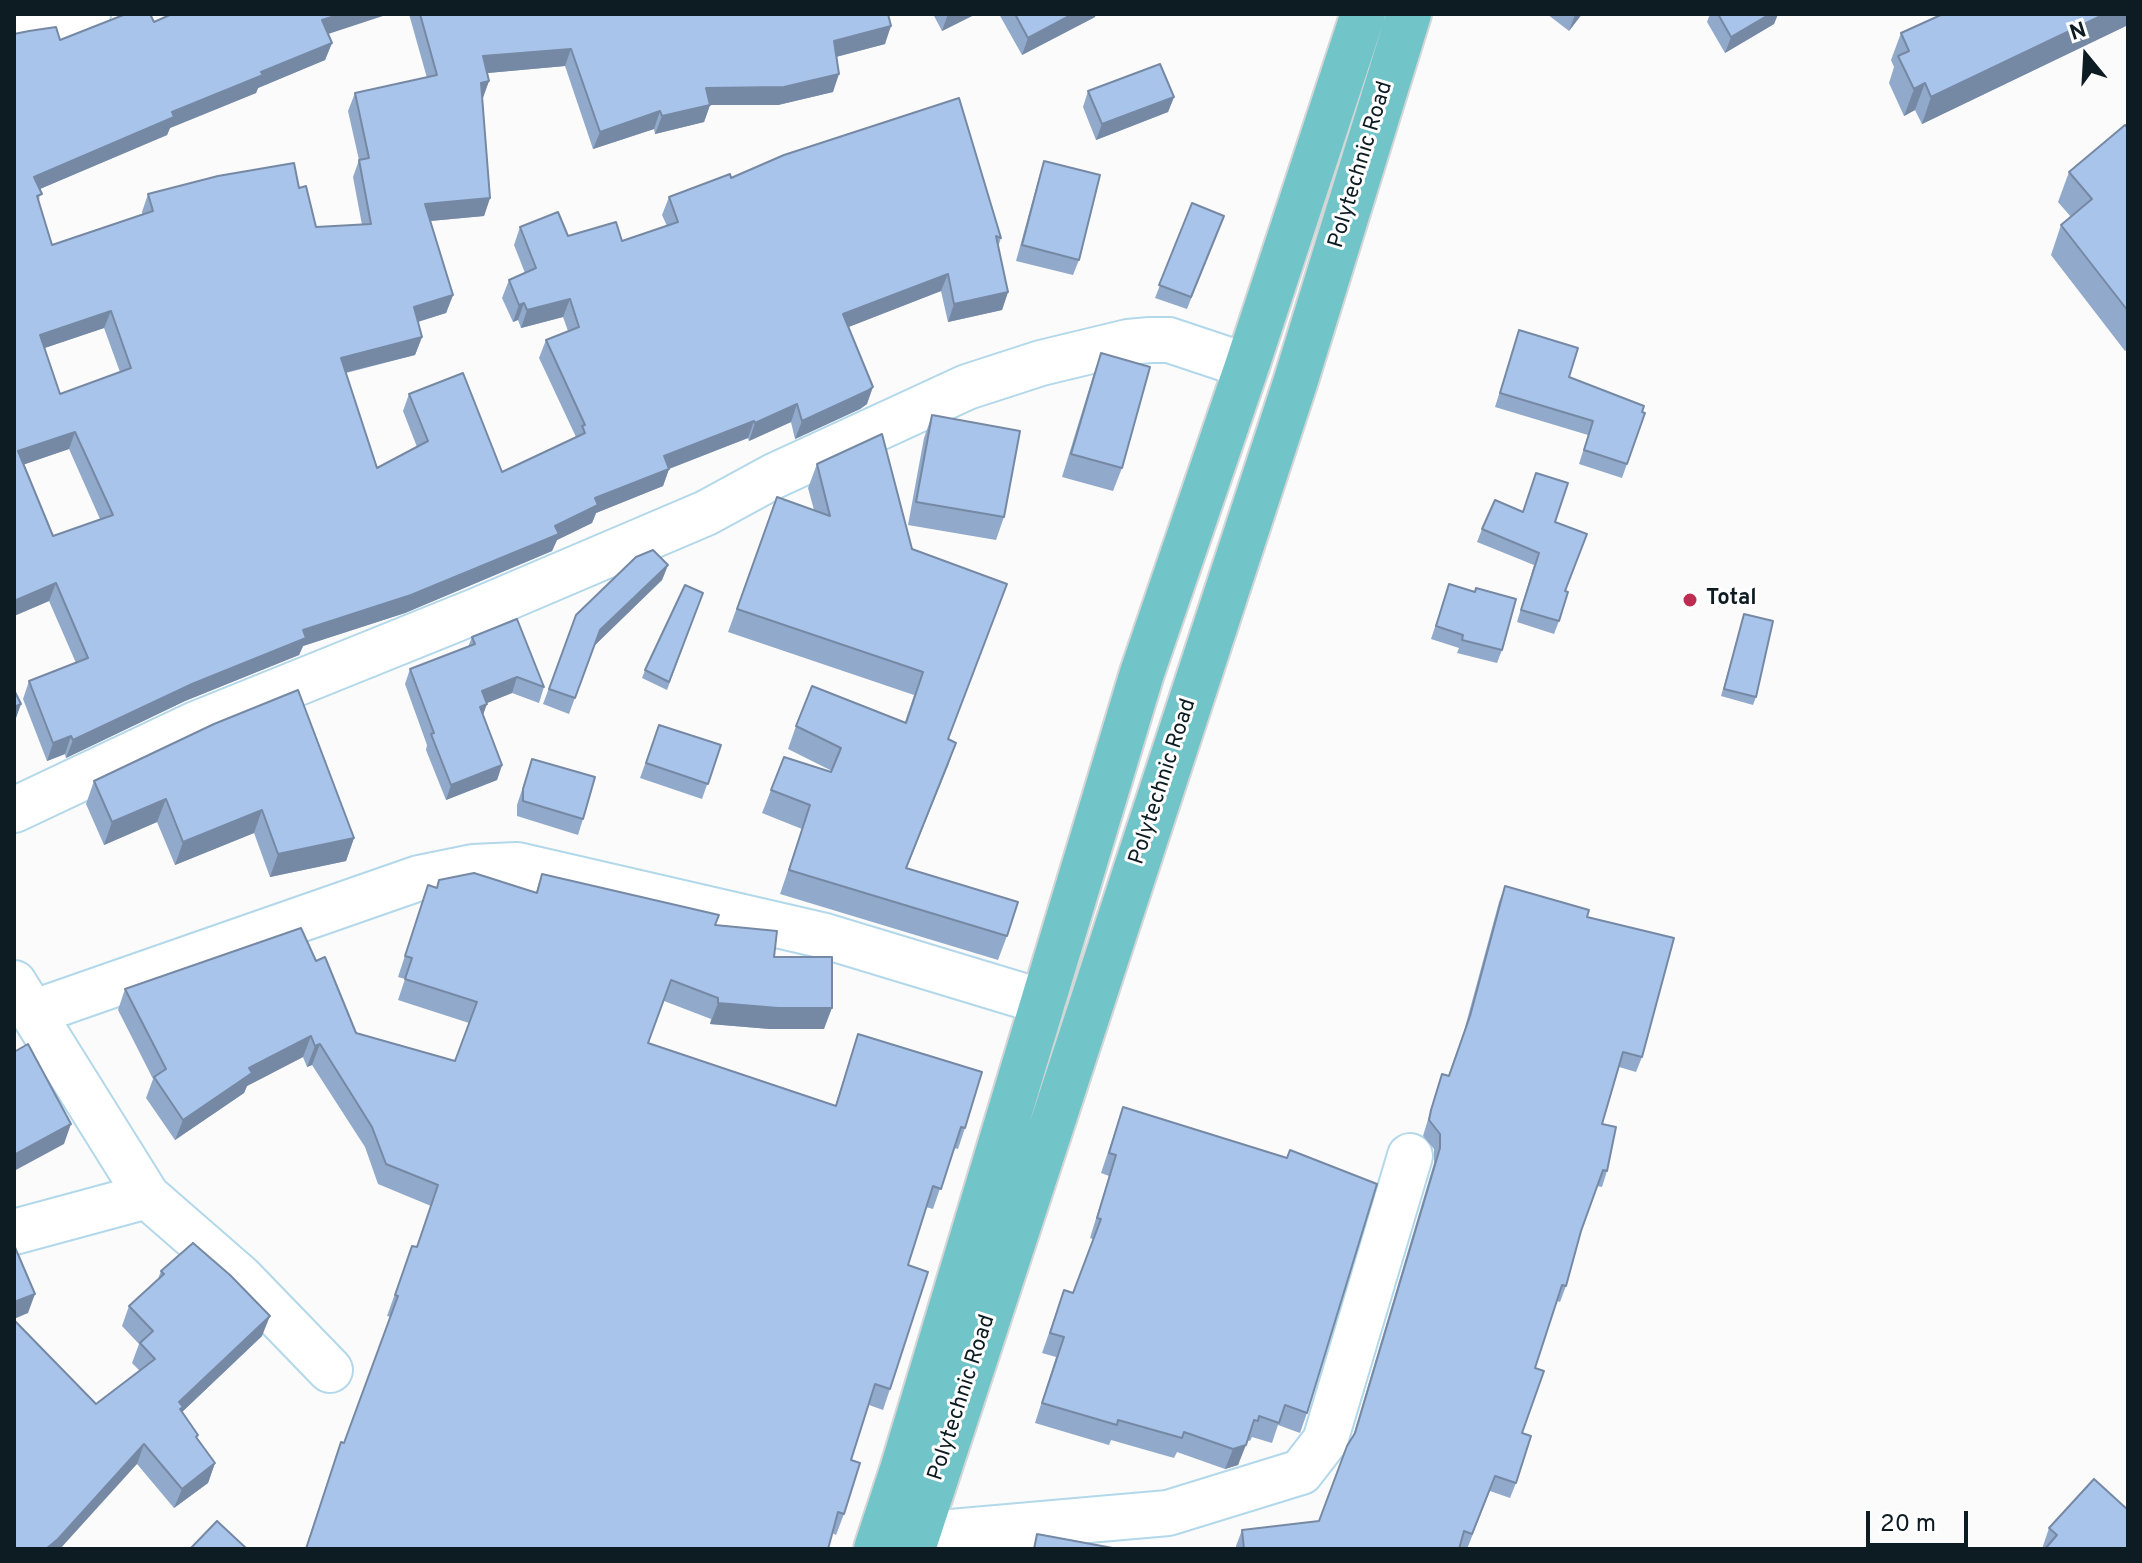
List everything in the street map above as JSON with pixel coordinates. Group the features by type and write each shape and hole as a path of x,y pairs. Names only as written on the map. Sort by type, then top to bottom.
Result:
{"main road":[{"name":"Polytechnic Road","path":"876,1549 1142,673 1363,14"},
{"name":"Polytechnic Road","path":"915,1542 1296,380 1409,14"}],"street":[{"path":"14,24 88,14"},
{"path":"14,810 196,724 476,611 706,513 774,476 967,387 1041,363 1139,341 1169,340 1247,366"},
{"path":"330,1370 240,1277 147,1196 23,998 419,878 473,867 517,865 825,936 1043,1002"},
{"path":"915,1542 1168,1513 1301,1472 1325,1441 1410,1156"},
{"path":"14,1232 147,1196"}],"building":[{"path":"126,14 150,14 154,22 172,14 341,14 322,20 332,43 172,112 174,117 34,177 42,194 37,196 52,245 153,211 148,194 218,176 294,163 299,188 306,186 316,227 371,224 359,160 369,158 355,93 437,75 420,14 888,14 891,26 834,41 839,74 784,87 706,88 710,105 662,116 660,111 600,132 571,49 483,56 489,81 481,83 490,198 425,204 453,295 414,307 422,337 341,358 377,468 428,441 409,394 463,373 502,472 585,433 582,426 585,425 546,340 579,327 570,299 527,310 524,303 519,305 509,280 536,268 520,227 558,212 568,236 616,222 622,241 678,222 669,197 730,174 731,178 784,155 959,98 1001,238 996,236 1008,292 954,304 948,274 843,314 873,387 867,391 802,421 797,404 755,423 664,456 669,469 595,498 598,505 555,526 559,534 411,595 303,630 306,638 192,684 73,740 71,736 53,743 29,681 88,658 56,583 14,601 14,34 56,27 60,40","holes":["111,311 131,368 60,394 40,335","75,432 113,515 53,536 18,451"]},
{"path":"1015,14 1073,14 1028,38"},
{"path":"1718,14 1770,14 1731,37"},
{"path":"1943,14 2105,14 1931,97 1925,83 1914,89 1898,56 1909,51 1901,33"},
{"path":"1160,64 1174,97 1102,124 1088,91"},
{"path":"2125,125 2128,128 2128,311 2061,225 2092,199 2069,172"},
{"path":"1044,161 1100,175 1079,260 1022,245"},
{"path":"1192,203 1224,216 1191,297 1159,285"},
{"path":"1519,330 1578,348 1569,377 1644,406 1642,412 1645,413 1627,464 1584,450 1593,421 1500,393"},
{"path":"1101,353 1150,367 1122,468 1071,454"},
{"path":"932,415 1020,431 1004,517 916,502"},
{"path":"882,434 912,549 1007,584 948,739 956,743 906,868 1018,902 1007,936 789,870 810,805 771,790 784,757 831,772 841,748 796,726 812,686 906,723 923,672 737,609 777,497 830,516 817,464"},
{"path":"1536,473 1568,483 1555,522 1587,534 1565,591 1568,592 1559,621 1521,610 1539,553 1482,529 1495,500 1523,512"},
{"path":"653,550 668,565 600,630 575,698 549,689 576,615 636,557"},
{"path":"1449,584 1516,599 1502,650 1462,640 1463,635 1436,626"},
{"path":"685,585 703,593 669,682 645,670"},
{"path":"1744,614 1773,621 1756,697 1724,689"},
{"path":"517,619 544,687 517,677 482,691 487,704 480,707 502,765 451,785 410,669 475,644 472,637"},
{"path":"14,690 21,704 14,707"},
{"path":"298,690 354,838 278,854 262,810 183,842 166,799 112,822 94,781 214,724"},
{"path":"659,725 721,745 708,784 646,763"},
{"path":"532,759 595,777 583,819 523,801 523,789"},
{"path":"474,873 537,893 542,874 719,915 715,925 777,931 774,957 832,957 832,1008 718,1003 718,998 671,980 648,1043 836,1106 858,1034 982,1072 965,1128 961,1127 941,1189 933,1186 908,1265 928,1272 890,1389 875,1384 851,1460 860,1463 844,1514 838,1512 828,1549 306,1549 341,1442 344,1443 398,1296 395,1295 412,1246 417,1247 438,1185 386,1164 372,1127 320,1044 315,1046 311,1036 249,1068 252,1073 183,1120 154,1077 166,1069 125,989 301,928 316,961 325,957 356,1033 455,1061 477,1002 405,979 412,958 405,956 428,885 437,888 439,880"},
{"path":"1505,886 1589,910 1587,917 1674,938 1642,1057 1623,1052 1602,1124 1616,1127 1607,1171 1603,1170 1581,1231 1566,1286 1562,1285 1535,1368 1544,1371 1522,1433 1531,1436 1516,1483 1495,1476 1472,1534 1464,1531 1459,1549 1244,1549 1242,1530 1319,1521 1347,1446 1355,1433 1440,1148 1440,1134 1429,1120 1431,1110 1442,1074 1449,1076 1470,1016"},
{"path":"28,1044 71,1124 14,1155 14,1052"},
{"path":"1123,1107 1287,1158 1290,1150 1377,1184 1307,1413 1285,1405 1279,1423 1259,1416 1258,1421 1254,1420 1246,1445 1233,1449 1184,1432 1182,1438 1118,1420 1117,1425 1042,1403 1064,1337 1050,1333 1064,1290 1073,1293 1101,1219 1097,1218 1116,1155 1109,1153"},
{"path":"193,1243 270,1316 179,1402 183,1407 180,1409 198,1435 196,1437 215,1463 182,1489 144,1444 46,1549 14,1549 14,1320 96,1404 155,1359 140,1343 153,1331 129,1306 164,1274 161,1271"},
{"path":"14,1245 35,1294 14,1302"},
{"path":"2094,1479 2128,1510 2128,1549 2045,1549 2057,1535 2049,1528"},
{"path":"217,1521 247,1549 190,1549"},
{"path":"1037,1534 1118,1549 1034,1549"}],"place":[{"name":"Total","path":"1690,600"}]}
